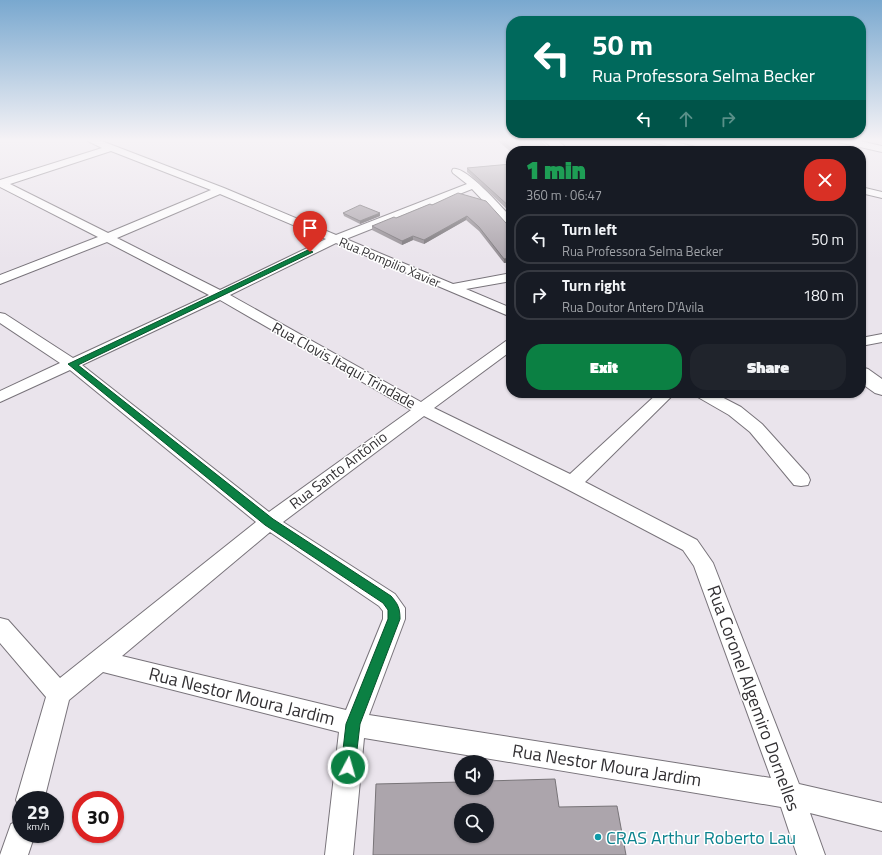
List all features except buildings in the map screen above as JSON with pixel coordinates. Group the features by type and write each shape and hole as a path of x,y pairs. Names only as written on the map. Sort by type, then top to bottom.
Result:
{"main road":[{"path":"866,377 882,389"}],"street":[{"path":"0,183 10,180"},
{"name":"Rua Pompilio Xavier","path":"193,180 220,190 506,311"},
{"path":"468,180 506,219"},
{"name":"Rua Clovis Itaqui Trindade","path":"0,183 220,295 422,409 572,483 690,545"},
{"path":"0,397 220,295 336,239 474,185"},
{"path":"0,280 107,238 220,190"},
{"path":"866,191 882,195"},
{"path":"452,288 506,278"},
{"path":"0,317 72,364 269,522 387,600 394,608 394,619 353,724 339,855"},
{"path":"866,341 882,338"},
{"name":"Rua Santo Antônio","path":"59,694 269,522 506,348"},
{"path":"572,483 663,398"},
{"path":"712,398 735,410 756,428 801,480"},
{"name":"Rua Coronel Algemiro Dornelles","path":"690,545 703,563 811,855"},
{"path":"0,627 59,694 32,791"},
{"name":"Rua Nestor Moura Jardim","path":"98,661 353,724 790,795 882,817"},
{"path":"14,855 18,843"}],"place":[{"name":"CRAS Arthur Roberto Lau","path":"598,837"}],"route":[{"path":"310,252 72,364 269,522 387,600 394,608 394,619 353,724 348,767"}]}
